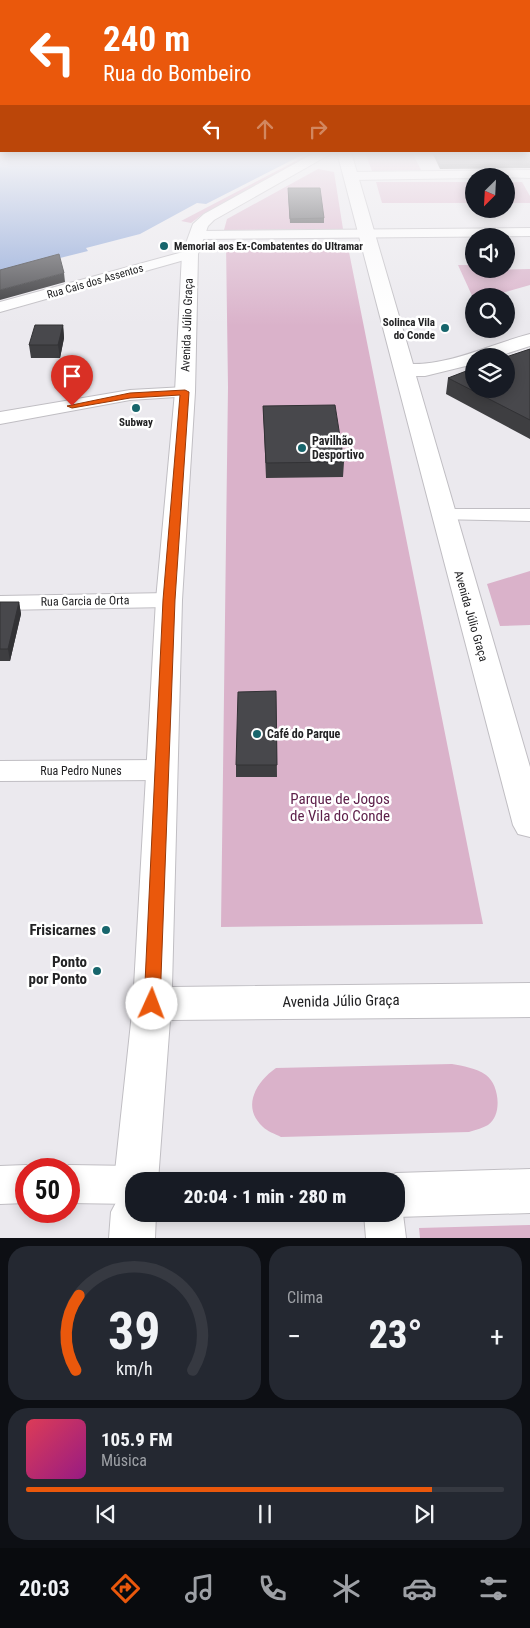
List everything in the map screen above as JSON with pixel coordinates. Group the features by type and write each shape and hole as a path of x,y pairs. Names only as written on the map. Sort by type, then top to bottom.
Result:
{"street":[{"name":"Avenida Júlio Graça","path":"137,1172 152,1004 169,600 185,392 190,254 201,224 222,210"},
{"name":"Avenida Júlio Graça","path":"360,210 530,825"},
{"path":"198,234 530,232"},
{"name":"Rua Cais dos Assentos","path":"0,308 190,254"},
{"path":"505,348 530,340"},
{"path":"406,370 426,370 465,360"},
{"path":"0,418 130,396 185,392"},
{"path":"443,515 530,515"},
{"name":"Rua Garcia de Orta","path":"0,602 169,600"},
{"name":"Rua Pedro Nunes","path":"0,771 162,770"},
{"name":"Avenida Júlio Graça","path":"152,1004 530,1000"},
{"path":"0,1185 15,1184"},
{"path":"80,1184 125,1185"},
{"path":"405,1195 530,1191"},
{"path":"132,1238 133,1222"},
{"path":"384,1222 386,1238"}],"green space":[{"path":"202,210 211,210 191,223 181,221"},
{"path":"244,210 340,210 343,229 224,230 227,219"},
{"name":"Parque de Jogos de Vila do Conde","path":"347,242 483,924 221,927 228,387 226,243"},
{"path":"458,265 465,265 465,278 515,278 515,269 530,269 530,285 515,289 469,288"},
{"path":"530,571 530,625 500,626 487,584"},
{"path":"452,1064 486,1075 494,1085 497,1100 496,1114 488,1125 469,1132 281,1137 263,1127 256,1119 253,1111 252,1103 257,1088 262,1080 276,1068"},
{"path":"530,1225 530,1238 420,1238 419,1228"}],"water":[{"path":"0,210 185,210 140,234 86,248 88,251 0,273"}],"building":[{"path":"289,210 323,210 324,218 290,219"},
{"path":"59,254 64,273 0,290 0,270"},
{"path":"35,325 63,325 58,345 29,345"},
{"path":"530,349 530,420 487,398 515,398 515,354"},
{"path":"465,371 465,387 448,378"},
{"name":"Pavilhão Desportivo","path":"335,405 344,462 266,463 263,406"},
{"path":"0,602 19,602 8,649 0,649"},
{"name":"Café do Parque","path":"276,691 277,765 236,765 238,692"}],"place":[{"name":"Memorial aos Ex-Combatentes do Ultramar","path":"164,246"},
{"name":"Solinca Vila do Conde","path":"445,328"},
{"name":"Subway","path":"136,408"},
{"name":"Pavilhão Desportivo","path":"302,448"},
{"name":"Café do Parque","path":"257,734"},
{"name":"Frisicarnes","path":"106,930"},
{"name":"Ponto por Ponto","path":"97,971"}],"route":[{"path":"72,406 130,396 185,392 169,600 152,1004"}]}
